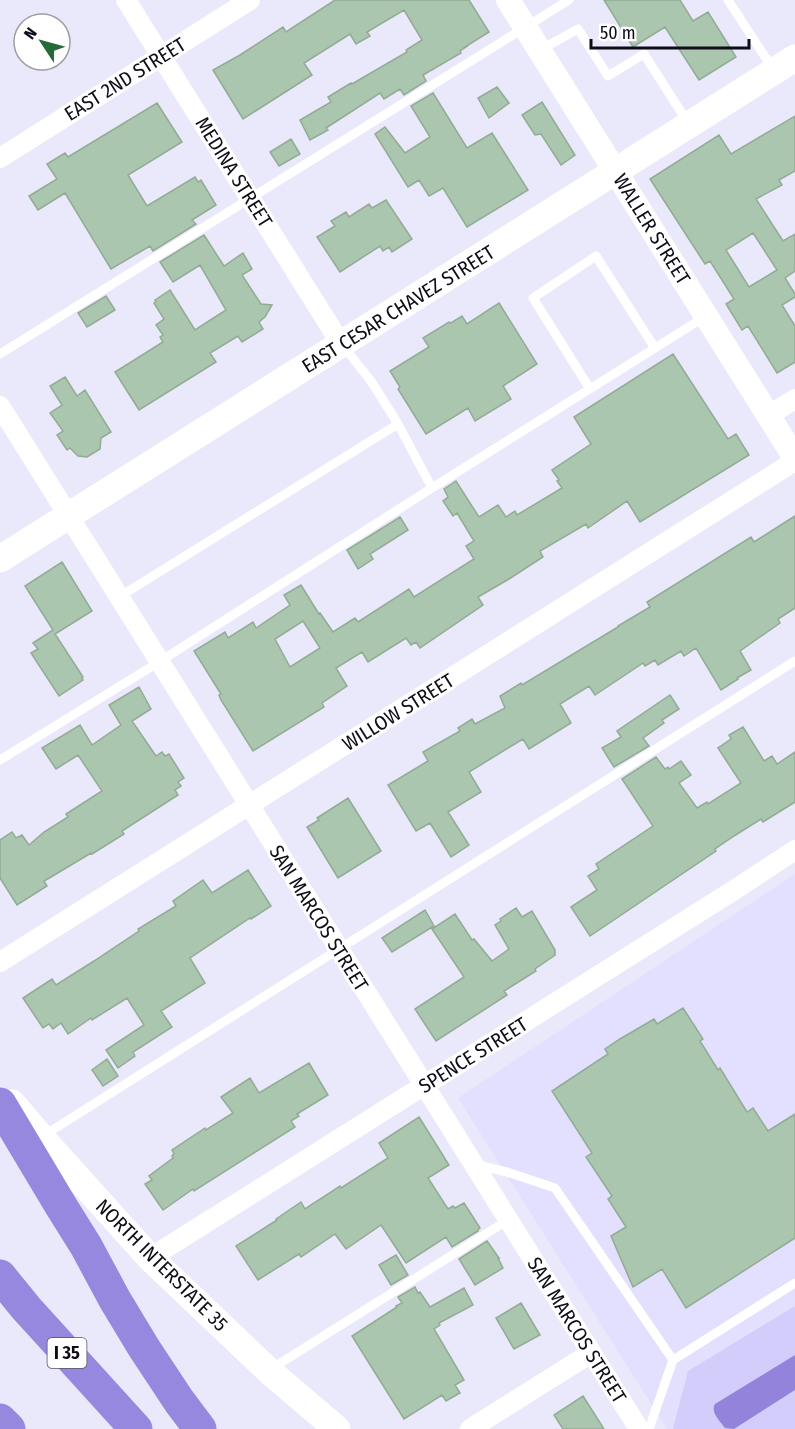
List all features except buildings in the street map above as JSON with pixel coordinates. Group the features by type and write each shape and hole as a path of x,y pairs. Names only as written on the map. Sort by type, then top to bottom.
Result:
{"highway":[{"path":"0,1104 86,1246 138,1338 200,1429"},
{"name":"I 35","path":"0,1276 26,1308 136,1429"},
{"path":"0,1420 9,1429"}],"main road":[{"name":"EAST CESAR CHAVEZ STREET","path":"0,560 785,65"},
{"name":"NORTH INTERSTATE 35","path":"0,1088 150,1258 269,1371 337,1429"}],"street":[{"name":"MEDINA STREET","path":"126,0 341,344"},
{"name":"EAST 2ND STREET","path":"0,158 250,0"},
{"name":"WALLER STREET","path":"508,0 795,460"},
{"path":"768,416 795,399"},
{"name":"SAN MARCOS STREET","path":"0,406 639,1429"},
{"name":"WILLOW STREET","path":"0,962 795,460"},
{"name":"SPENCE STREET","path":"150,1258 795,850"},
{"path":"470,1429 591,1353"}],"lane":[{"path":"0,354 569,0"},
{"path":"728,0 785,65"},
{"path":"540,50 578,29 608,76 645,54 689,125"},
{"path":"590,389 533,298 596,256 655,348"},
{"path":"0,760 706,316"},
{"path":"341,344 371,381 398,424 432,488"},
{"path":"119,597 398,424"},
{"path":"41,1137 795,662"},
{"path":"473,1164 507,1172 555,1188 673,1360"},
{"path":"269,1371 508,1220"},
{"path":"649,1429 673,1360 795,1283"}],"shaded area":[{"path":"795,874 795,1429 667,1429 458,1098"},
{"path":"795,1306 795,1429 673,1429 688,1371"},
{"path":"795,1355 795,1390 734,1429 725,1428 715,1413 715,1404"}]}
